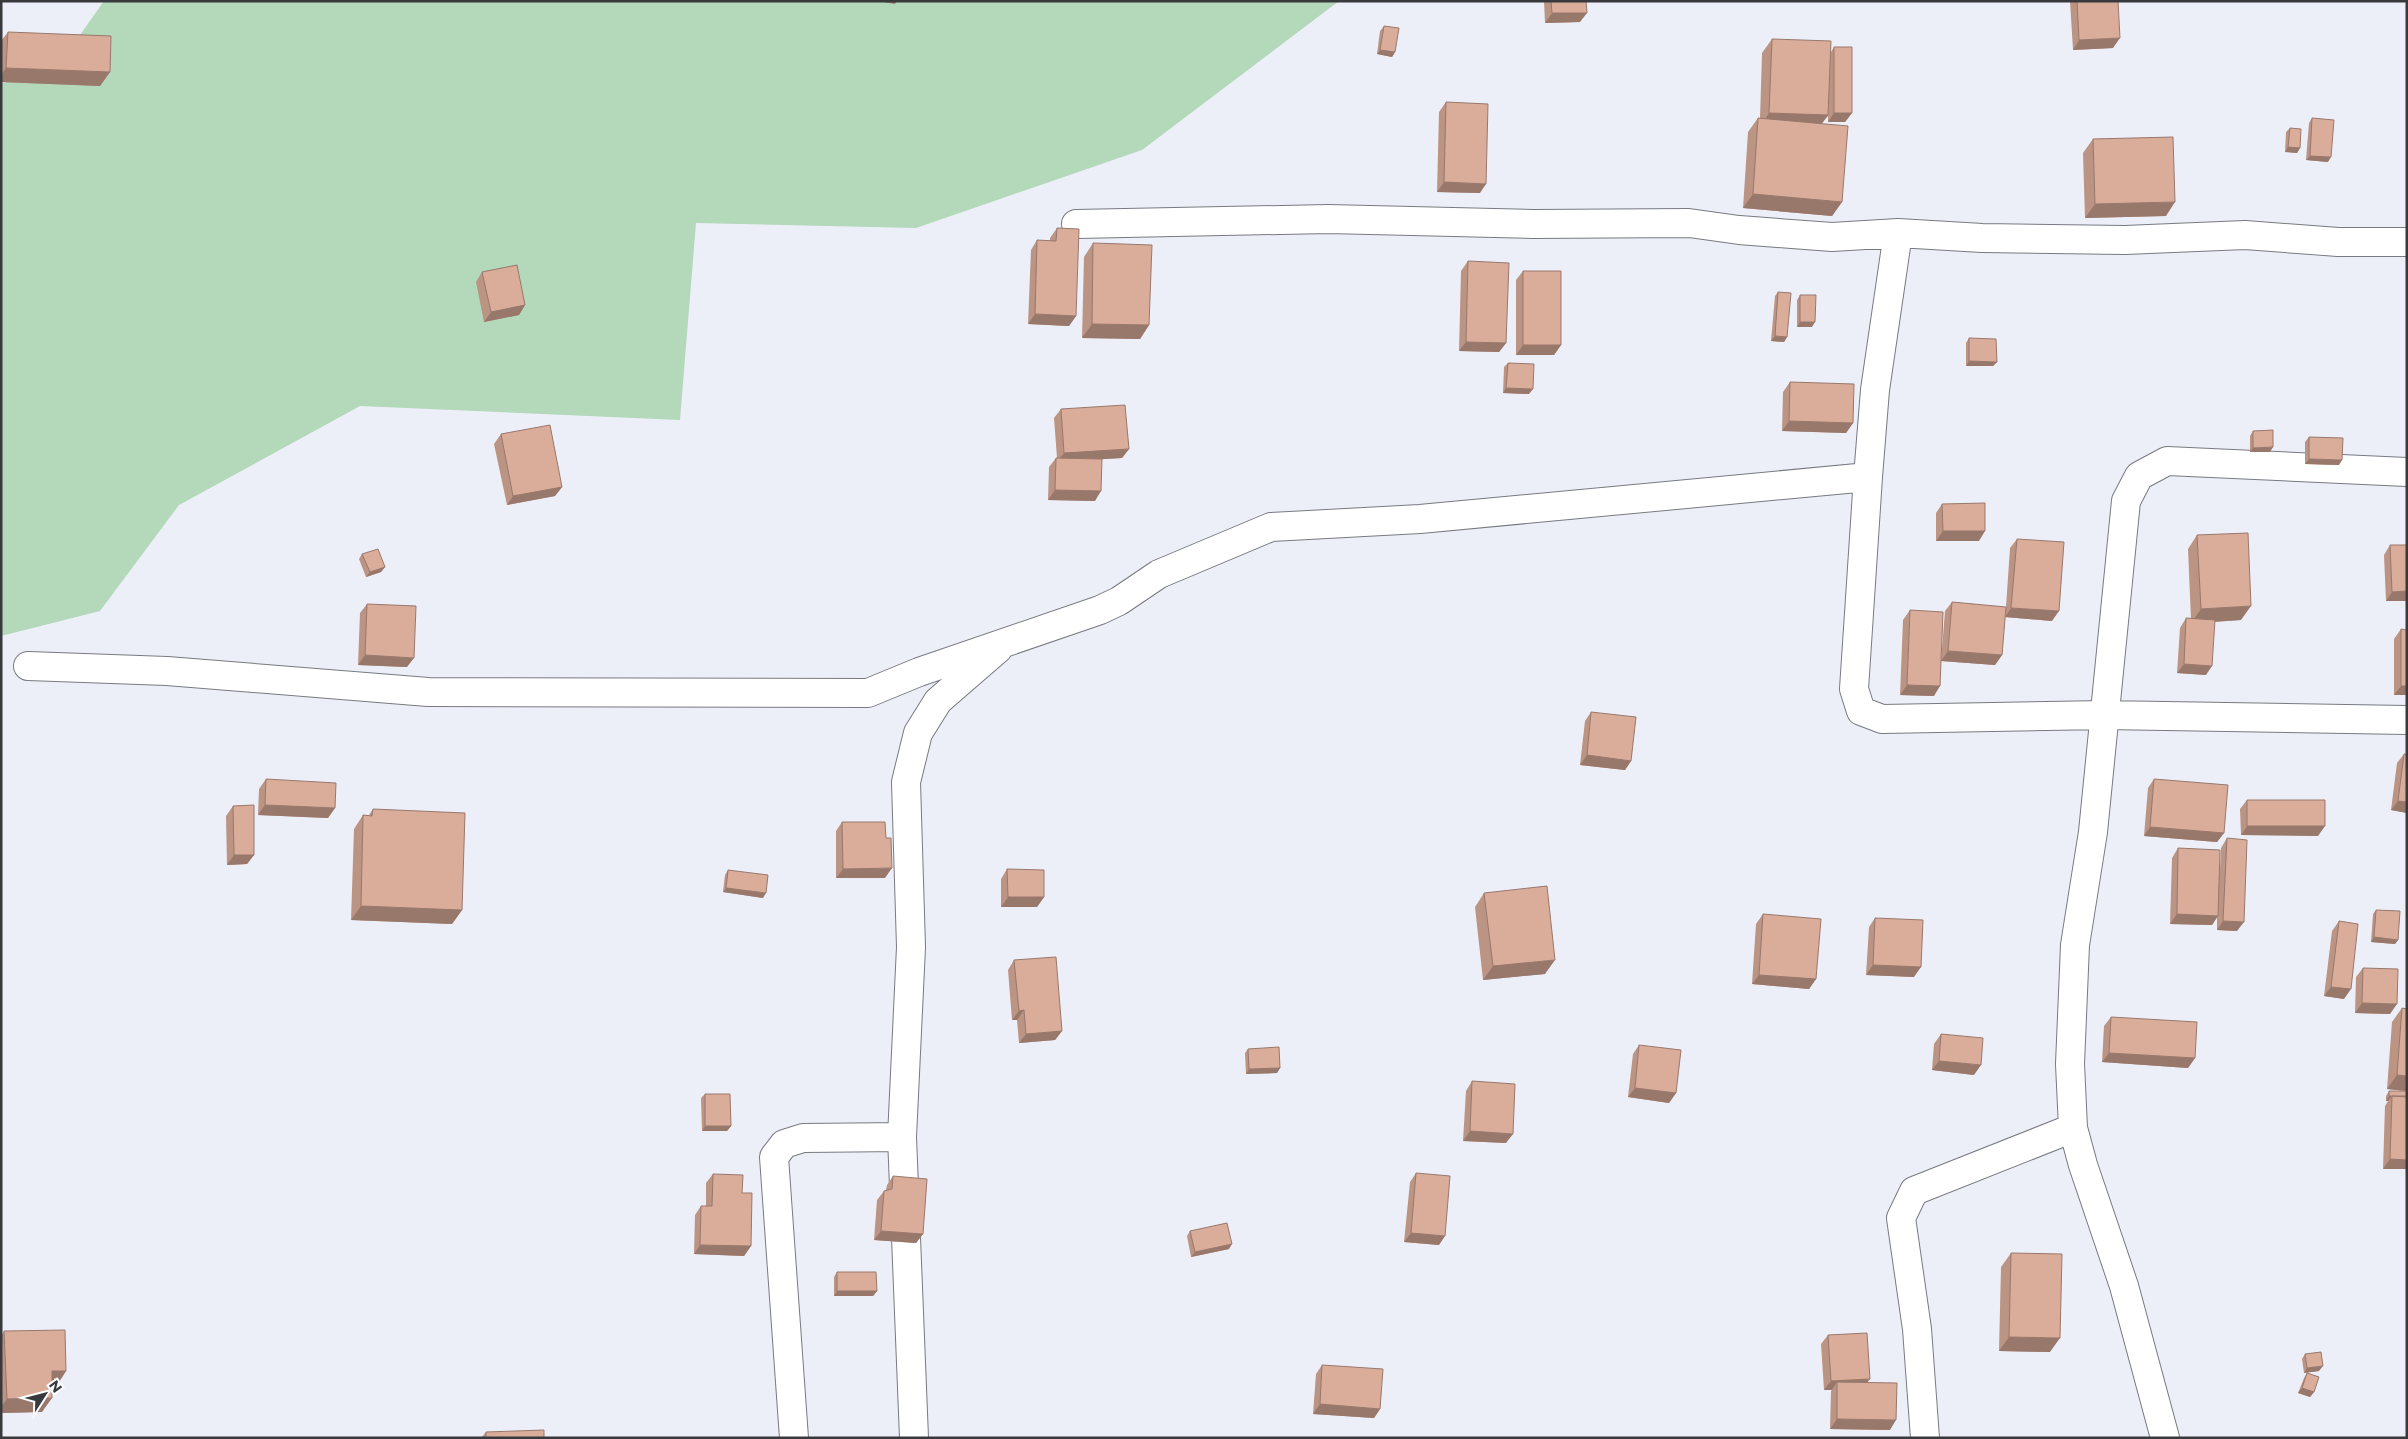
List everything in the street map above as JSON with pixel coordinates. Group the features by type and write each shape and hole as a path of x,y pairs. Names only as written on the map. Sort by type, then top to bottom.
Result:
{"street":[{"path":"1076,224 1393,219 1533,224 1689,223 1739,230 1832,237 1898,233 1982,238 2125,240 2245,235 2338,242 2407,242"},
{"path":"1898,233 1875,390 1868,477 1854,689 1861,711 1882,719 2104,715 2407,720"},
{"path":"2165,1438 2124,1286 2083,1165 2073,1128 2070,1064 2075,945 2093,832 2126,501 2139,476 2167,461 2407,472"},
{"path":"28,666 167,671 428,692 868,693 919,672 1100,610 1119,601 1159,574 1271,527 1420,519 1868,477"},
{"path":"914,1438 902,1137 911,947 906,782 918,733 938,701 1009,640"},
{"path":"1925,1438 1917,1329 1901,1218 1914,1191 2073,1128"},
{"path":"794,1438 774,1157 784,1144 802,1138 902,1137"}],"green space":[{"path":"104,1 1339,1 1142,150 916,228 696,223 680,420 360,406 179,505 100,611 1,636 1,83 51,76"}],"building":[{"path":"1551,1 1586,1 1587,13 1552,13"},
{"path":"2077,1 2118,1 2120,38 2079,40"},
{"path":"1384,26 1399,28 1395,52 1380,50"},
{"path":"8,32 111,36 110,72 6,68"},
{"path":"1772,39 1831,41 1828,115 1769,113"},
{"path":"1834,47 1852,47 1852,113 1834,113"},
{"path":"1446,102 1488,104 1486,184 1444,182"},
{"path":"1758,118 1848,126 1842,202 1753,194"},
{"path":"2312,118 2334,120 2331,157 2310,156"},
{"path":"2290,128 2301,129 2300,148 2288,147"},
{"path":"2173,137 2175,202 2095,204 2093,139"},
{"path":"1057,228 1079,229 1076,316 1035,314 1037,240 1056,241"},
{"path":"1093,243 1152,245 1149,325 1092,324"},
{"path":"1468,261 1509,263 1506,343 1466,342"},
{"path":"517,265 525,305 491,312 482,272"},
{"path":"1523,271 1561,271 1561,345 1523,345"},
{"path":"1778,292 1791,293 1787,337 1775,336"},
{"path":"1800,295 1816,295 1815,322 1800,322"},
{"path":"1969,338 1996,339 1997,362 1969,361"},
{"path":"1508,363 1534,364 1533,389 1506,388"},
{"path":"1790,382 1854,384 1853,423 1789,421"},
{"path":"1125,405 1129,449 1064,453 1061,409"},
{"path":"550,425 562,487 513,496 501,434"},
{"path":"2273,430 2273,447 2253,448 2253,431"},
{"path":"2309,437 2343,438 2342,460 2309,459"},
{"path":"1056,458 1102,459 1101,491 1055,490"},
{"path":"1985,503 1985,531 1943,531 1942,504"},
{"path":"2248,533 2251,606 2201,609 2197,535"},
{"path":"2017,539 2064,542 2059,611 2011,608"},
{"path":"2390,545 2407,545 2407,591 2392,592"},
{"path":"378,549 385,567 370,572 362,554"},
{"path":"1952,602 2006,607 2002,655 1948,651"},
{"path":"367,604 416,606 414,658 365,655"},
{"path":"1910,610 1943,612 1940,686 1907,685"},
{"path":"2186,618 2215,620 2212,666 2184,664"},
{"path":"2401,629 2407,630 2407,686 2401,686"},
{"path":"1591,712 1636,717 1631,761 1587,755"},
{"path":"2404,754 2407,754 2407,802 2398,801"},
{"path":"266,779 336,783 335,808 265,805"},
{"path":"2154,779 2228,785 2224,833 2150,827"},
{"path":"2247,800 2325,800 2325,826 2247,826"},
{"path":"254,805 254,855 234,855 233,806"},
{"path":"373,809 465,813 462,910 361,906 363,815 372,816"},
{"path":"842,822 885,822 886,838 891,838 892,868 843,869"},
{"path":"2227,838 2247,840 2244,922 2223,921"},
{"path":"2178,848 2220,850 2218,916 2177,914"},
{"path":"1007,869 1044,870 1044,897 1008,897"},
{"path":"728,870 768,875 766,893 726,888"},
{"path":"1547,886 1555,960 1493,966 1484,893"},
{"path":"2376,910 2400,911 2398,940 2374,937"},
{"path":"1763,914 1821,919 1816,979 1759,975"},
{"path":"1875,918 1923,920 1921,967 1873,965"},
{"path":"2339,921 2358,924 2351,989 2331,987"},
{"path":"1056,957 1062,1031 1026,1034 1024,1010 1019,1011 1014,960"},
{"path":"2363,968 2398,969 2397,1004 2362,1003"},
{"path":"2402,1008 2407,1009 2407,1076 2397,1075"},
{"path":"2111,1017 2197,1022 2195,1058 2109,1053"},
{"path":"1941,1034 1983,1038 1981,1065 1939,1061"},
{"path":"1639,1045 1681,1050 1676,1093 1635,1088"},
{"path":"1279,1047 1280,1068 1249,1069 1248,1049"},
{"path":"1472,1081 1515,1084 1513,1134 1470,1131"},
{"path":"2389,1091 2407,1091 2407,1096 2389,1096"},
{"path":"705,1094 730,1094 731,1126 705,1126"},
{"path":"2392,1096 2407,1097 2407,1160 2390,1159"},
{"path":"1416,1173 1450,1176 1445,1236 1411,1233"},
{"path":"713,1174 743,1175 742,1193 752,1193 751,1246 700,1245 701,1206 712,1206"},
{"path":"893,1176 927,1179 923,1234 881,1231 884,1191 892,1189"},
{"path":"1227,1223 1232,1244 1195,1252 1190,1231"},
{"path":"2011,1253 2062,1254 2060,1338 2009,1337"},
{"path":"837,1272 876,1272 877,1291 837,1291"},
{"path":"65,1330 66,1371 52,1371 52,1398 7,1399 4,1331"},
{"path":"1867,1333 1870,1379 1831,1381 1828,1335"},
{"path":"2321,1352 2323,1366 2307,1368 2305,1354"},
{"path":"1322,1365 1383,1369 1380,1409 1320,1404"},
{"path":"2307,1373 2319,1377 2314,1392 2302,1388"},
{"path":"1837,1382 1897,1383 1896,1420 1837,1419"},
{"path":"544,1430 544,1438 486,1438 486,1432"}]}
